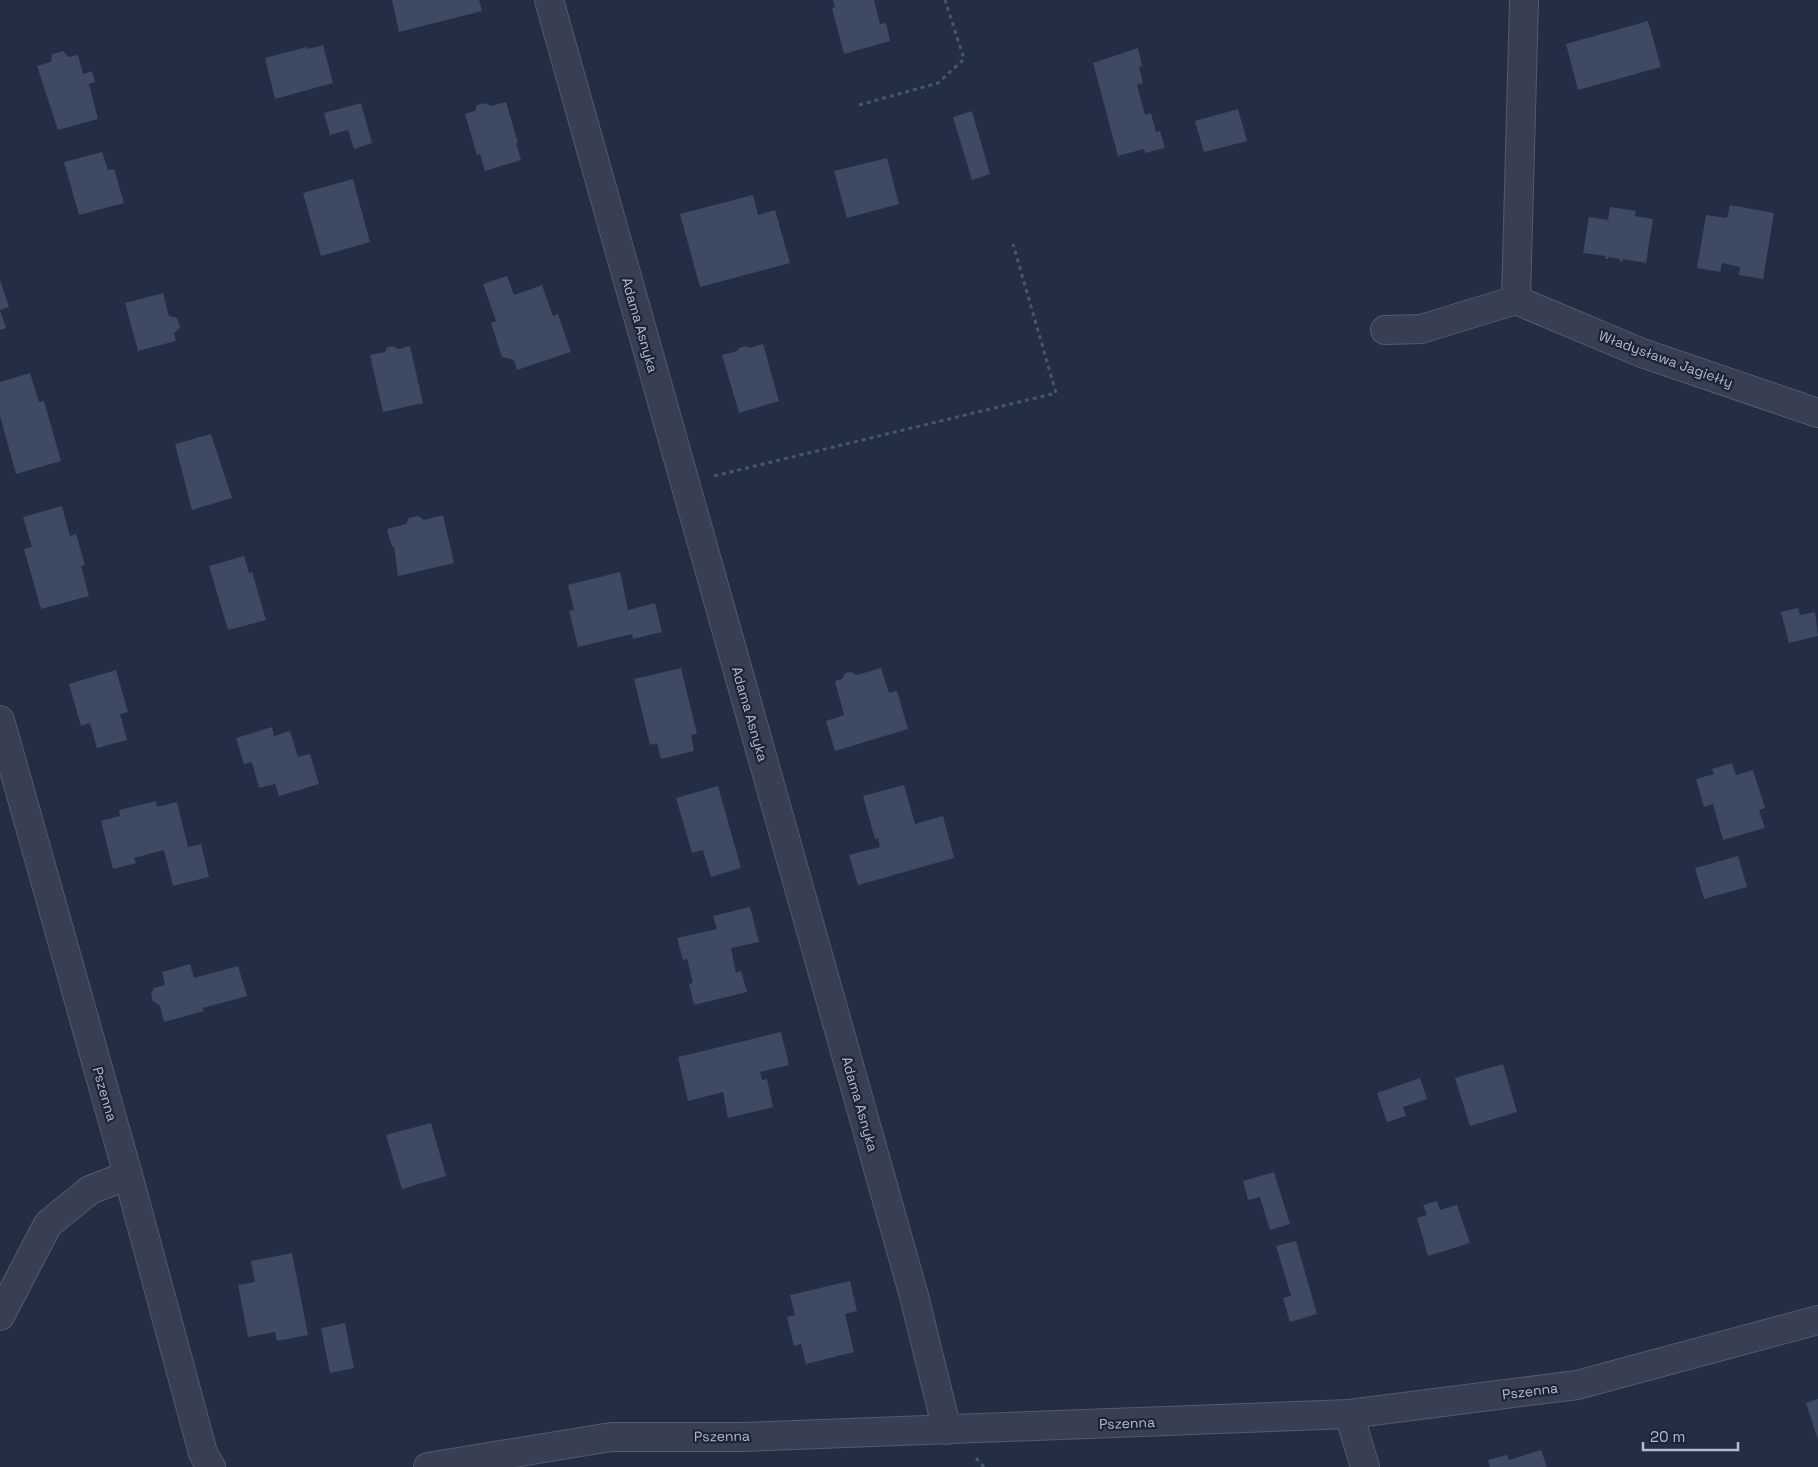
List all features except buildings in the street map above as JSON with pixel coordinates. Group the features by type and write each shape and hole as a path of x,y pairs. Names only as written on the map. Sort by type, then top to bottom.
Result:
{"street":[{"name":"Adama Asnyka","path":"549,0 911,1287 947,1430"},
{"path":"1385,330 1421,329 1516,300 1524,0"},
{"name":"Władysława Jagiełły","path":"1516,300 1642,352 1818,413"},
{"name":"Pszenna","path":"0,720 128,1175 203,1453 211,1467"},
{"path":"0,1316 48,1224 90,1190 128,1175"},
{"name":"Pszenna","path":"428,1467 612,1437 742,1437 1350,1414 1577,1385 1818,1320"},
{"path":"1350,1414 1365,1467"}],"path":[{"path":"858,105 938,83 964,59 946,0"},
{"path":"684,483 1056,393 1013,244"}]}
